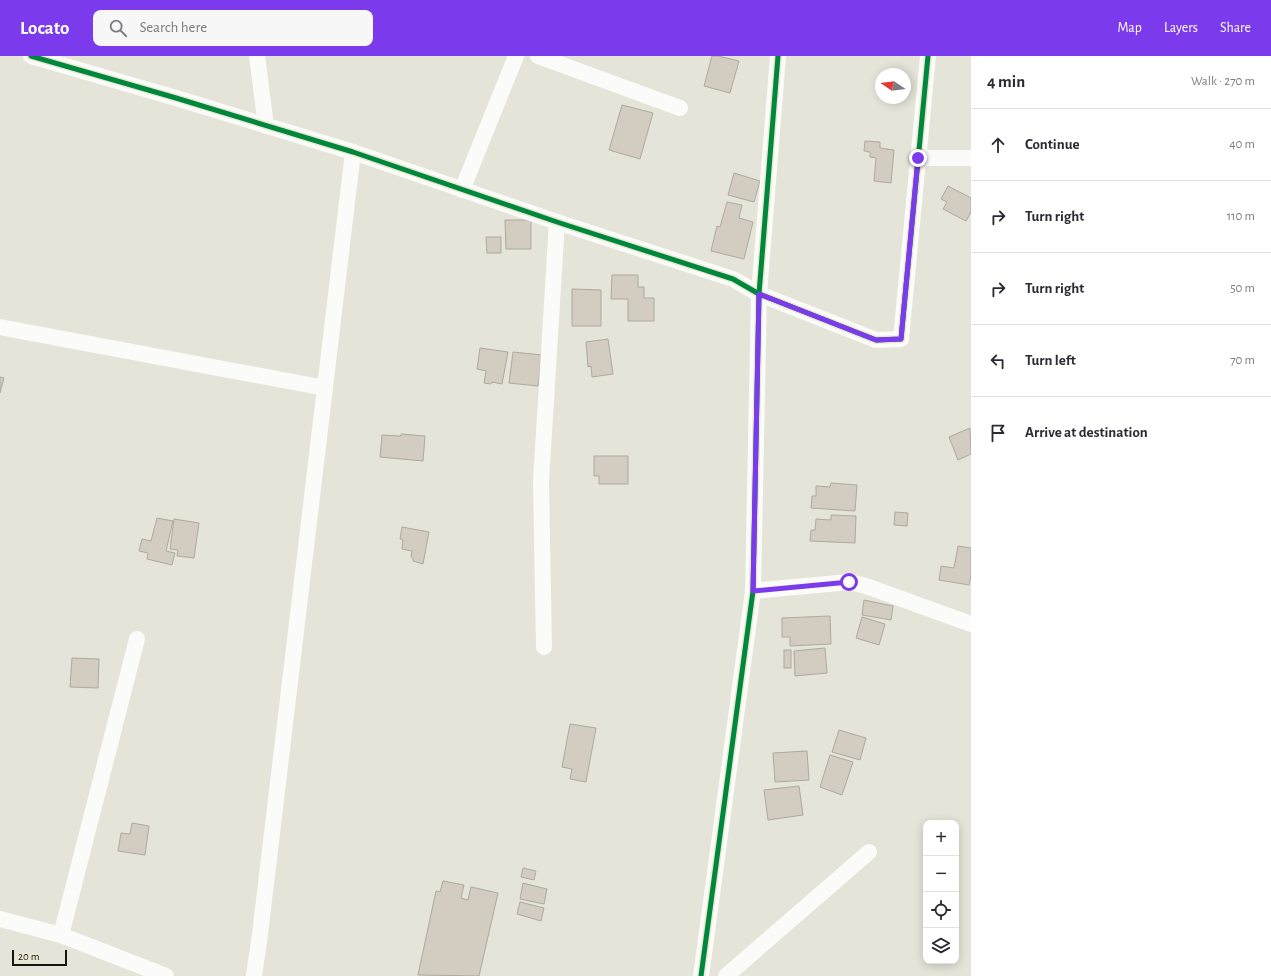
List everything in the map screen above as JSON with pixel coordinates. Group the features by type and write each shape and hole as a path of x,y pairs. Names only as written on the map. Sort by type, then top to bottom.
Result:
{"street":[{"path":"31,56 353,152 462,190 733,280 759,294 876,340 901,339 928,56"},
{"path":"257,56 266,126"},
{"path":"462,190 516,56"},
{"path":"538,56 680,108"},
{"path":"700,976 753,591 759,294 778,56"},
{"path":"254,975 353,152"},
{"path":"918,158 971,158"},
{"path":"544,647 541,481 557,222"},
{"path":"0,327 325,388"},
{"path":"753,591 849,582 866,586 971,624"},
{"path":"61,935 137,639"},
{"path":"726,976 869,852"},
{"path":"0,919 61,935 166,976"}],"building":[{"path":"712,56 739,61 730,93 704,86"},
{"path":"622,105 653,113 640,159 609,150"},
{"path":"865,141 880,142 880,148 894,150 891,183 874,181 876,158 870,157 870,152 864,151"},
{"path":"734,173 760,181 754,202 728,195"},
{"path":"948,186 971,198 971,212 966,221 943,209 947,202 941,199"},
{"path":"727,202 742,205 739,218 753,222 744,259 711,251 717,226 720,227"},
{"path":"505,220 531,220 531,249 506,249"},
{"path":"486,237 501,237 501,253 487,253"},
{"path":"612,275 638,275 638,287 644,287 644,298 654,298 654,321 628,321 628,299 611,299"},
{"path":"572,289 601,290 601,326 572,326"},
{"path":"608,339 613,374 592,377 591,366 588,367 586,342"},
{"path":"480,348 508,352 502,384 492,382 491,384 484,383 486,371 477,369"},
{"path":"513,352 542,355 538,386 509,383"},
{"path":"0,377 4,378 0,393"},
{"path":"970,428 971,454 958,460 949,437"},
{"path":"401,434 425,436 423,461 380,457 382,435 401,436"},
{"path":"594,456 628,456 628,484 599,484 599,476 594,476"},
{"path":"831,483 857,485 855,511 811,508 812,496 816,496 816,486 830,487"},
{"path":"895,512 908,513 907,526 894,525"},
{"path":"831,515 856,516 855,543 810,541 811,530 815,530 816,519 831,520"},
{"path":"157,518 173,521 166,551 175,553 172,565 147,559 148,553 139,551 142,539 151,541"},
{"path":"174,519 199,523 194,558 177,556 178,550 170,549"},
{"path":"402,527 429,532 423,564 413,561 413,558 411,557 412,551 402,549 403,540 400,539"},
{"path":"958,546 971,548 971,576 969,585 939,580 941,566 954,568"},
{"path":"864,600 893,606 891,620 862,615"},
{"path":"830,616 831,644 790,646 790,637 782,637 782,618"},
{"path":"862,617 885,624 879,645 856,638"},
{"path":"825,648 827,673 795,676 794,651"},
{"path":"784,650 791,650 791,668 784,668"},
{"path":"72,658 99,659 98,688 70,687"},
{"path":"570,724 596,728 586,782 570,779 572,769 562,767"},
{"path":"839,730 866,738 860,760 832,752"},
{"path":"807,751 809,780 775,782 773,753"},
{"path":"830,755 853,762 842,795 820,787"},
{"path":"799,786 803,815 768,820 764,790"},
{"path":"132,823 149,826 145,855 118,851 121,833 130,834"},
{"path":"523,868 536,871 534,880 521,877"},
{"path":"443,881 464,885 461,898 468,900 471,887 498,893 479,976 418,975 436,891 440,892"},
{"path":"523,883 547,889 544,904 520,899"},
{"path":"520,902 544,908 541,921 517,914"}],"cycle path":[{"path":"31,56 353,152 557,222 733,279 759,294 876,340 901,339 928,56"},
{"path":"701,976 753,591 759,294 778,56"}],"route":[{"path":"849,582 753,591 759,294 876,340 901,339 918,158"}]}
